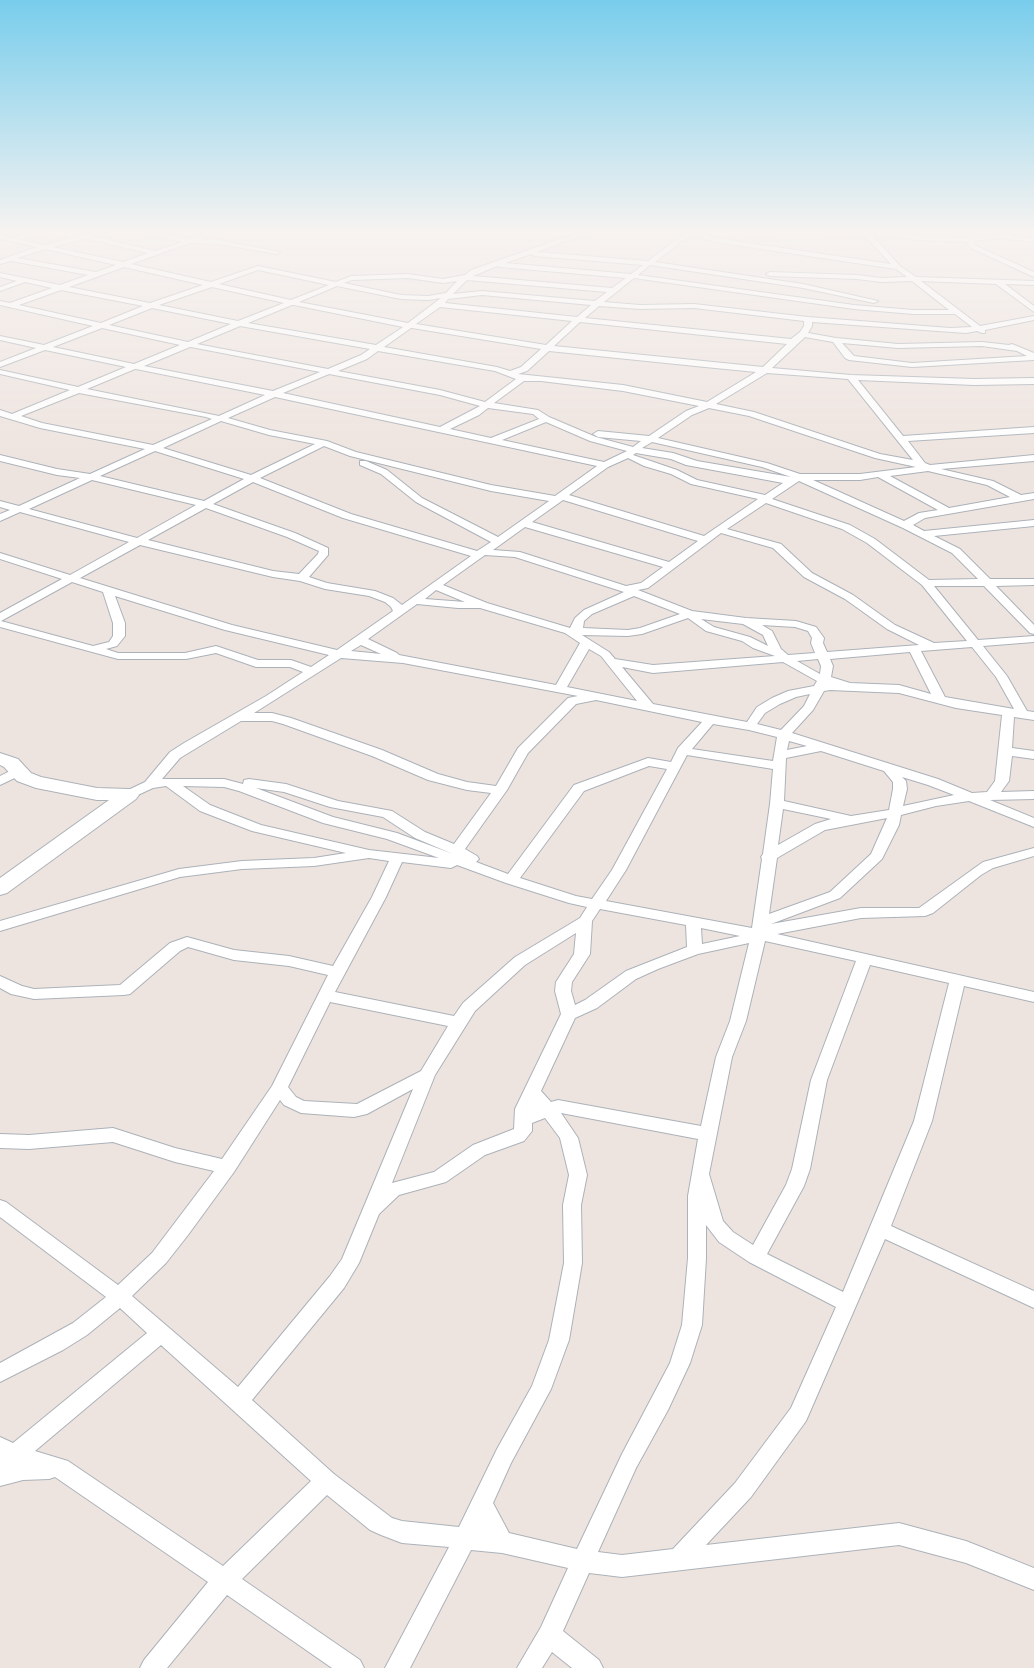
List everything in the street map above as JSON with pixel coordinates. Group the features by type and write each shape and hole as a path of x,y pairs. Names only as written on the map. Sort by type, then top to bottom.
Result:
{"street":[{"path":"19,308 191,345 440,393 488,405 536,412 546,419 593,439 609,449 631,454 645,460 696,464 795,479 881,475 924,466 1034,458"},
{"path":"0,365 145,308"},
{"path":"165,308 240,324 497,369 522,378 541,378 623,388 751,414 878,456 924,466 947,474 975,488 1017,498"},
{"path":"0,422 282,308"},
{"path":"319,308 412,326 548,348 851,377 974,382 1034,381"},
{"path":"0,518 274,394 364,357 412,326 434,308"},
{"path":"500,308 580,319 792,342"},
{"path":"510,373 524,369 592,308"},
{"path":"710,308 808,319 950,330 978,329 1034,318"},
{"path":"871,308 921,312 956,312"},
{"path":"903,308 921,312"},
{"path":"951,308 978,329 1034,357"},
{"path":"208,317 219,333"},
{"path":"491,488 531,507 558,497 605,465 631,454 689,413 707,406 765,370 792,342 803,334 808,326 808,319"},
{"path":"803,334 836,340 898,346 982,344 1019,349"},
{"path":"0,338 136,368 443,429 605,465"},
{"path":"836,340 848,356 852,358 912,365 1034,357"},
{"path":"933,345 954,363"},
{"path":"0,372 79,390 221,418 353,454 491,488 558,497 705,540"},
{"path":"851,377 924,466"},
{"path":"443,429 488,405 522,378"},
{"path":"0,413 40,424 154,448 252,478 347,516 480,553 516,554 634,589 690,614 746,622 805,626 816,633 817,644 827,666 822,684 809,707 784,735 777,804 758,930 738,1021 724,1058 700,1172 697,1196 697,1258 692,1325 680,1363 665,1395 629,1461 549,1635 529,1668"},
{"path":"207,415 233,413"},
{"path":"494,440 546,419"},
{"path":"902,440 1034,430"},
{"path":"572,431 651,439 764,465 907,526 956,551 1034,631"},
{"path":"0,618 252,478 323,445"},
{"path":"353,454 364,463 384,472 419,500 498,541 516,554"},
{"path":"631,454 647,464 674,472 694,482 728,488 762,501 780,504 830,521 859,534 910,568 926,583 1028,714"},
{"path":"0,458 57,472 92,477 205,504 283,532 324,550 323,555 302,578"},
{"path":"881,475 946,510"},
{"path":"572,631 579,620 588,612 634,589 672,566 719,530 795,479"},
{"path":"907,526 909,521 916,517 946,510 1034,496"},
{"path":"0,504 138,541 273,574 302,578 325,586 371,594 389,600 396,605 399,612"},
{"path":"150,785 175,755 340,654 524,523 531,507"},
{"path":"524,523 672,566"},
{"path":"921,534 1034,523"},
{"path":"719,530 777,546 808,575 849,597 880,620 907,636 934,646"},
{"path":"956,551 956,536 963,531"},
{"path":"0,556 229,628 340,654 403,659 568,693 579,699 609,698 649,708 750,726 824,747 932,782 1034,823"},
{"path":"926,583 1034,582"},
{"path":"434,586 483,604 572,631 615,634 642,631 690,614"},
{"path":"90,649 113,644 119,636 119,623 108,591"},
{"path":"415,601 458,605 483,604"},
{"path":"690,614 695,620 710,629 746,639 757,646 784,656"},
{"path":"746,622 768,633 776,650 822,684"},
{"path":"0,624 90,649 123,656 186,656 216,649 256,663 291,664 312,672"},
{"path":"572,631 605,654 649,708"},
{"path":"613,662 652,669 784,656 824,656 1034,639"},
{"path":"360,640 403,659"},
{"path":"457,850 500,790 516,765 518,757 568,693 587,642"},
{"path":"914,648 940,700"},
{"path":"630,684 652,669"},
{"path":"750,726 761,710 776,701 822,684 899,689 940,700 1028,714"},
{"path":"992,795 1002,781 1008,711"},
{"path":"237,718 272,717 287,721 378,753 432,777 467,786 500,790"},
{"path":"239,1401 338,1282 350,1263 427,1075 458,1022 469,1007 520,961 585,921 619,870 683,751 710,720"},
{"path":"683,751 780,761 824,747"},
{"path":"1006,751 1034,755"},
{"path":"0,759 11,763 24,777 53,786 97,794 129,795"},
{"path":"511,880 579,788 648,762 674,766"},
{"path":"569,1014 591,1004 631,975 695,950 741,940 846,887 877,856 896,813 900,789 898,781 889,769"},
{"path":"0,781 18,771"},
{"path":"169,782 205,808 226,818 287,836 369,854 480,869"},
{"path":"0,888 129,795 150,785 169,782 247,782 286,788 335,804 377,811 387,814 420,835 457,850 480,863 480,869"},
{"path":"224,783 269,796 328,820 392,836 548,893 595,905 758,930 1034,997"},
{"path":"467,786 475,792 486,807"},
{"path":"768,857 820,827 852,819 896,813 936,802 970,797 1034,795"},
{"path":"777,804 852,819"},
{"path":"758,930 775,929 861,913 920,913 928,910 946,894 988,865 1034,852"},
{"path":"0,926 179,874 242,866 314,862 369,854"},
{"path":"0,1373 80,1329 120,1297 159,1258 228,1167 279,1088 337,972 379,897 398,858"},
{"path":"371,1212 393,1190 440,1177 479,1150 518,1136 523,1131 524,1109 569,1014 563,991 564,982 569,971 582,954 585,921"},
{"path":"692,921 695,950"},
{"path":"0,981 18,990 34,994 124,990 175,947 187,942 234,955 289,961 337,972"},
{"path":"756,1257 795,1186 801,1169 819,1080 865,957"},
{"path":"679,1559 742,1490 799,1414 880,1230 923,1121 958,979"},
{"path":"325,996 458,1022"},
{"path":"279,1088 290,1101 301,1107 354,1111 361,1110 427,1075"},
{"path":"397,1668 466,1537 504,1456 540,1390 551,1366 559,1340 573,1263 572,1205 578,1175 569,1138 561,1124 532,1092"},
{"path":"522,1120 558,1106 707,1134"},
{"path":"0,1141 29,1142 113,1135 175,1155 228,1167"},
{"path":"700,1172 715,1224 726,1237 756,1257 848,1304"},
{"path":"0,1207 120,1297 239,1401 326,1482 378,1523 389,1528 402,1532 502,1542 583,1561 622,1566 899,1534 966,1552 1034,1580"},
{"path":"880,1230 1034,1300"},
{"path":"5,1456 161,1333"},
{"path":"5,1456 60,1468 352,1668"},
{"path":"0,1476 23,1470 60,1468"},
{"path":"152,1668 224,1581 326,1482"},
{"path":"482,1504 502,1542"},
{"path":"549,1635 591,1668"}]}
